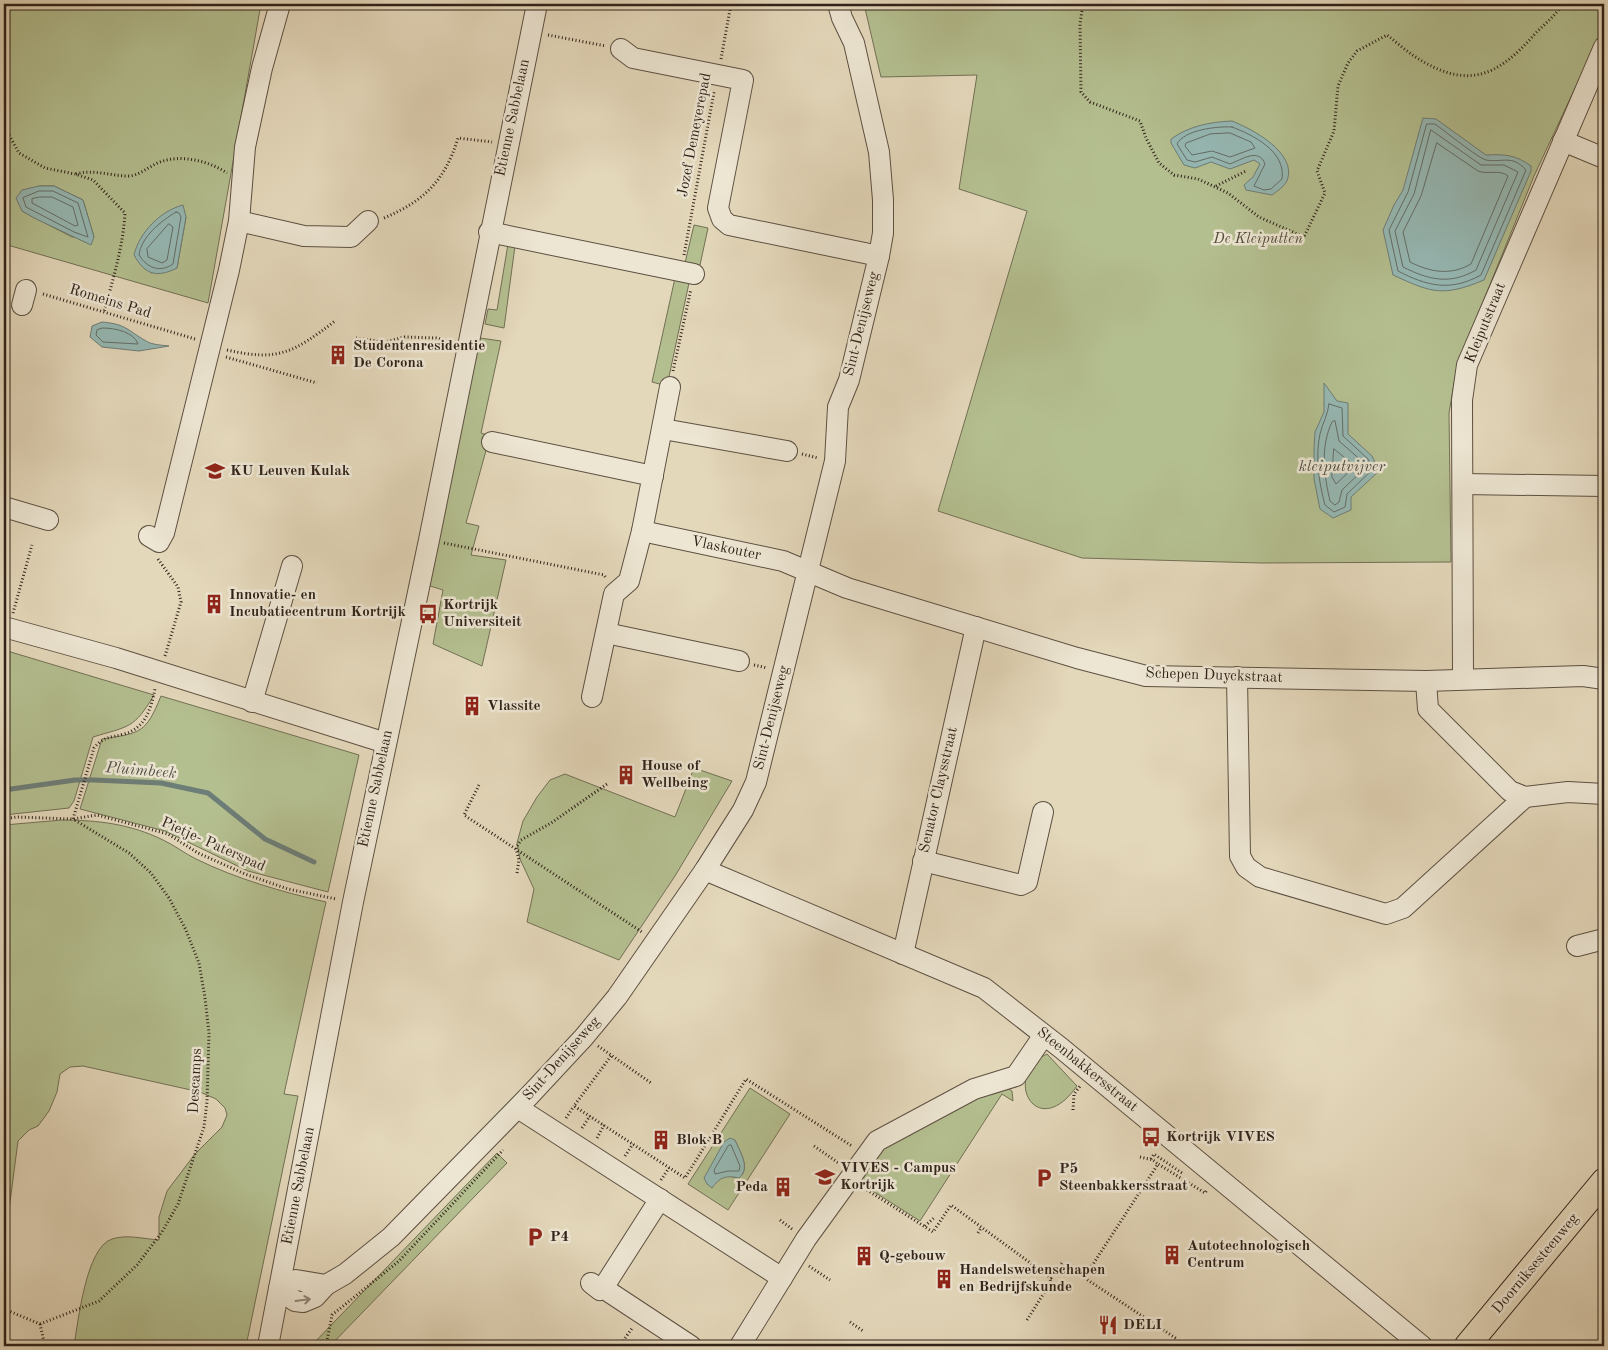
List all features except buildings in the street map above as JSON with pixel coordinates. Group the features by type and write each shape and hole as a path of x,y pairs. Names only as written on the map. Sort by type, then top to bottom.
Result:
{"main road":[{"name":"Doorniksesteenweg","path":"1467,1346 1604,1181"}],"street":[{"path":"154,539 164,533 239,221 245,147 262,68 280,4"},
{"name":"Etienne Sabbelaan","path":"268,1346 353,902 429,540 466,346 537,4"},
{"name":"Sint-Denijseweg","path":"279,1289 296,1280 326,1285 345,1274 391,1237 518,1108 584,1037 617,997 705,870 742,810 756,782 835,461 838,407 849,380 883,233 883,200 879,152 854,43 842,18 838,4"},
{"name":"Kleiputstraat","path":"1463,679 1462,400 1467,365 1604,47"},
{"path":"621,49 633,58 743,80 718,208 722,219 729,225 879,256"},
{"path":"1563,141 1604,158"},
{"path":"239,221 304,236 333,237 351,237 368,221"},
{"path":"490,232 688,272"},
{"path":"592,697 614,594 629,580 642,531 670,387"},
{"path":"663,429 787,451"},
{"path":"492,442 653,476"},
{"path":"1463,484 1604,486"},
{"path":"4,507 41,518"},
{"name":"Vlaskouter","path":"642,531 783,561 809,572"},
{"path":"252,702 292,566"},
{"name":"Schepen Duyckstraat","path":"809,572 848,588 1146,676 1426,681 1583,676 1604,679"},
{"path":"6,627 116,658 386,743"},
{"name":"Senator Claysstraat","path":"902,954 976,627"},
{"path":"606,633 739,662"},
{"path":"1237,677 1240,856 1246,867 1260,878 1386,914 1403,908 1524,798"},
{"path":"1426,681 1428,709 1510,791 1524,798 1568,792 1604,794"},
{"path":"923,861 1021,885 1027,882 1043,812"},
{"name":"Steenbakkersstraat","path":"705,870 984,988 1044,1035 1422,1346"},
{"path":"1576,946 1604,939"},
{"path":"740,1346 796,1257 866,1154 877,1141 974,1089 1016,1076 1044,1035"},
{"path":"518,1108 782,1278"},
{"path":"660,1199 597,1286 692,1346"}],"path":[{"name":"Jozef Demeyerepad","path":"670,387 718,75 731,4"},
{"path":"1083,4 1080,24 1081,92 1090,102 1140,121 1146,138 1159,163 1174,175 1198,179 1228,192 1259,217 1304,237 1325,193 1317,171 1334,131 1338,86 1348,63 1357,51 1387,35 1415,57 1442,69 1465,76 1485,74 1504,65 1520,51 1557,13 1562,4"},
{"path":"531,31 621,49"},
{"path":"4,126 19,153 45,168 93,180 125,213 119,257 104,312"},
{"path":"368,221 382,219 407,208 426,194 444,171 458,138 508,144"},
{"path":"75,174 90,170 104,174 137,175 162,161 183,158 217,166 242,183"},
{"path":"1215,187 1246,171"},
{"name":"Romeins Pad","path":"24,298 104,312 209,347"},
{"path":"209,347 255,356 279,354 304,344 335,321"},
{"path":"356,338 385,342 405,337 436,338 466,346"},
{"path":"209,347 317,383"},
{"path":"787,451 835,461"},
{"path":"73,819 94,748 102,739 127,733 142,724 151,711 159,672 180,602 178,587 158,562 154,539"},
{"path":"429,540 604,575 614,594"},
{"path":"6,627 32,545"},
{"path":"739,662 784,672"},
{"path":"479,784 464,814 655,941"},
{"path":"517,873 518,860 516,848 521,840 551,823 607,784"},
{"name":"Pietje- Paterspad","path":"4,819 16,817 73,819 97,815 168,834 198,853 245,874 288,889 353,902"},
{"name":"Descamps","path":"40,1324 100,1301 137,1265 162,1232 178,1204 204,1127 208,1102 209,1033 205,998 199,963 186,930 169,898 151,873 129,853 73,819"},
{"path":"584,1037 650,1083"},
{"path":"612,1056 574,1106 685,1178 746,1079 866,1154"},
{"path":"1073,1110 1074,1094 1090,1073"},
{"path":"814,1146 851,1176 933,1232 951,1205 1051,1278"},
{"path":"326,1346 332,1315 399,1261 503,1150"},
{"path":"1150,1159 1154,1154 1176,1169"},
{"path":"1140,1157 1150,1159 1205,1193 1207,1189"},
{"path":"1084,1278 1158,1164"},
{"path":"925,1226 935,1217"},
{"path":"978,1233 981,1228"},
{"path":"796,1257 830,1280"},
{"path":"1027,1320 1049,1285 1051,1278 1062,1263 1178,1339"},
{"path":"1049,1285 1059,1292"},
{"path":"4,1309 40,1324 45,1346"},
{"path":"850,1322 863,1331"}],"green space":[{"path":"4,4 261,4 208,303 4,244","holes":["39,186 54,186 83,200 94,237 72,237 22,211","186,217 177,268 151,273"]},
{"name":"De Kleiputten","path":"864,4 1604,4 1604,26 1534,176 1457,366 1449,413 1451,562 1261,563 1082,558 938,511 1027,211 959,189 977,75 881,77"},
{"path":"694,225 708,228 700,265 685,263"},
{"path":"508,244 515,246 504,328 485,324 488,309 497,310"},
{"path":"675,278 689,283 667,386 652,382"},
{"path":"480,338 501,341 481,433 490,436 466,523 479,526 471,555 506,560 482,666 433,644 443,590 427,585"},
{"path":"4,650 154,695 141,714 130,725 93,737 74,801 69,808 4,815"},
{"path":"161,696 359,755 328,892 248,871 165,831 80,809 102,739 134,733 140,729 151,717"},
{"path":"694,768 732,781 675,876 619,960 527,922 534,889 520,859 517,843 523,821 537,797 550,780 565,774 675,817"},
{"path":"62,820 101,822 139,830 163,840 196,859 227,873 276,889 326,902 284,1094 298,1096 246,1346 74,1346 85,1286 96,1256 103,1245 112,1239 118,1238 130,1237 159,1240 159,1217 167,1191 195,1154 222,1127 227,1115 225,1108 216,1099 200,1092 83,1066 70,1067 60,1074 57,1092 49,1111 38,1126 29,1130 18,1141 4,1248 4,825"},
{"path":"1047,1054 1077,1086 1062,1102 1049,1108 1037,1107 1029,1100 1025,1089 1027,1076 1033,1064"},
{"path":"1002,1084 1012,1091 1013,1101 1002,1094 920,1221 857,1181 886,1142"},
{"path":"750,1088 790,1114 728,1210 688,1184","holes":["735,1140 742,1155 744,1170 739,1178 728,1176 719,1179"]},
{"path":"497,1153 507,1163 330,1346 311,1346"}],"water":[{"path":"1423,118 1436,119 1486,155 1510,156 1531,166 1531,171 1484,280 1447,291 1428,289 1393,275 1383,230 1403,190"},
{"path":"1232,121 1261,136 1280,152 1286,161 1289,171 1287,181 1272,195 1246,190 1244,185 1253,177 1260,164 1254,160 1230,169 1211,162 1195,168 1184,165 1171,143 1171,139 1192,128 1216,122"},
{"path":"39,186 54,186 83,200 94,237 91,245 22,211 16,198 22,190"},
{"path":"183,205 186,217 177,268 158,274 147,271 134,255 141,239 152,224 166,212"},
{"path":"102,322 121,326 151,343 169,346 139,351 102,347 90,337 92,326"},
{"name":"kleiputvijver","path":"1324,383 1337,401 1348,403 1348,434 1372,456 1379,471 1351,497 1351,510 1333,518 1320,509 1314,479 1315,432 1324,412"},
{"path":"730,1138 735,1140 743,1160 744,1170 739,1178 724,1178 718,1181 712,1188 704,1178 724,1142"}],"waterway":[{"name":"Pluimbeek","path":"4,790 75,780 94,780 161,783 208,793 265,839 314,862"}],"place":[{"name":"Studentenresidentie De Corona","path":"338,355"},
{"name":"KU Leuven Kulak","path":"215,471"},
{"name":"Innovatie- en Incubatiecentrum Kortrijk","path":"214,604"},
{"name":"Kortrijk Universiteit","path":"428,614"},
{"name":"Vlassite","path":"472,706"},
{"name":"House of Wellbeing","path":"626,775"},
{"name":"Kortrijk VIVES","path":"1151,1137"},
{"name":"Blok B","path":"661,1140"},
{"name":"VIVES - Campus Kortrijk","path":"825,1177"},
{"name":"P5 Steenbakkersstraat","path":"1044,1178"},
{"name":"Peda","path":"783,1187"},
{"name":"P4","path":"535,1237"},
{"name":"Autotechnologisch Centrum","path":"1172,1255"},
{"name":"Q-gebouw","path":"864,1256"},
{"name":"Handelswetenschapen en Bedrijfskunde","path":"944,1279"},
{"name":"DELI","path":"1108,1325"}]}
